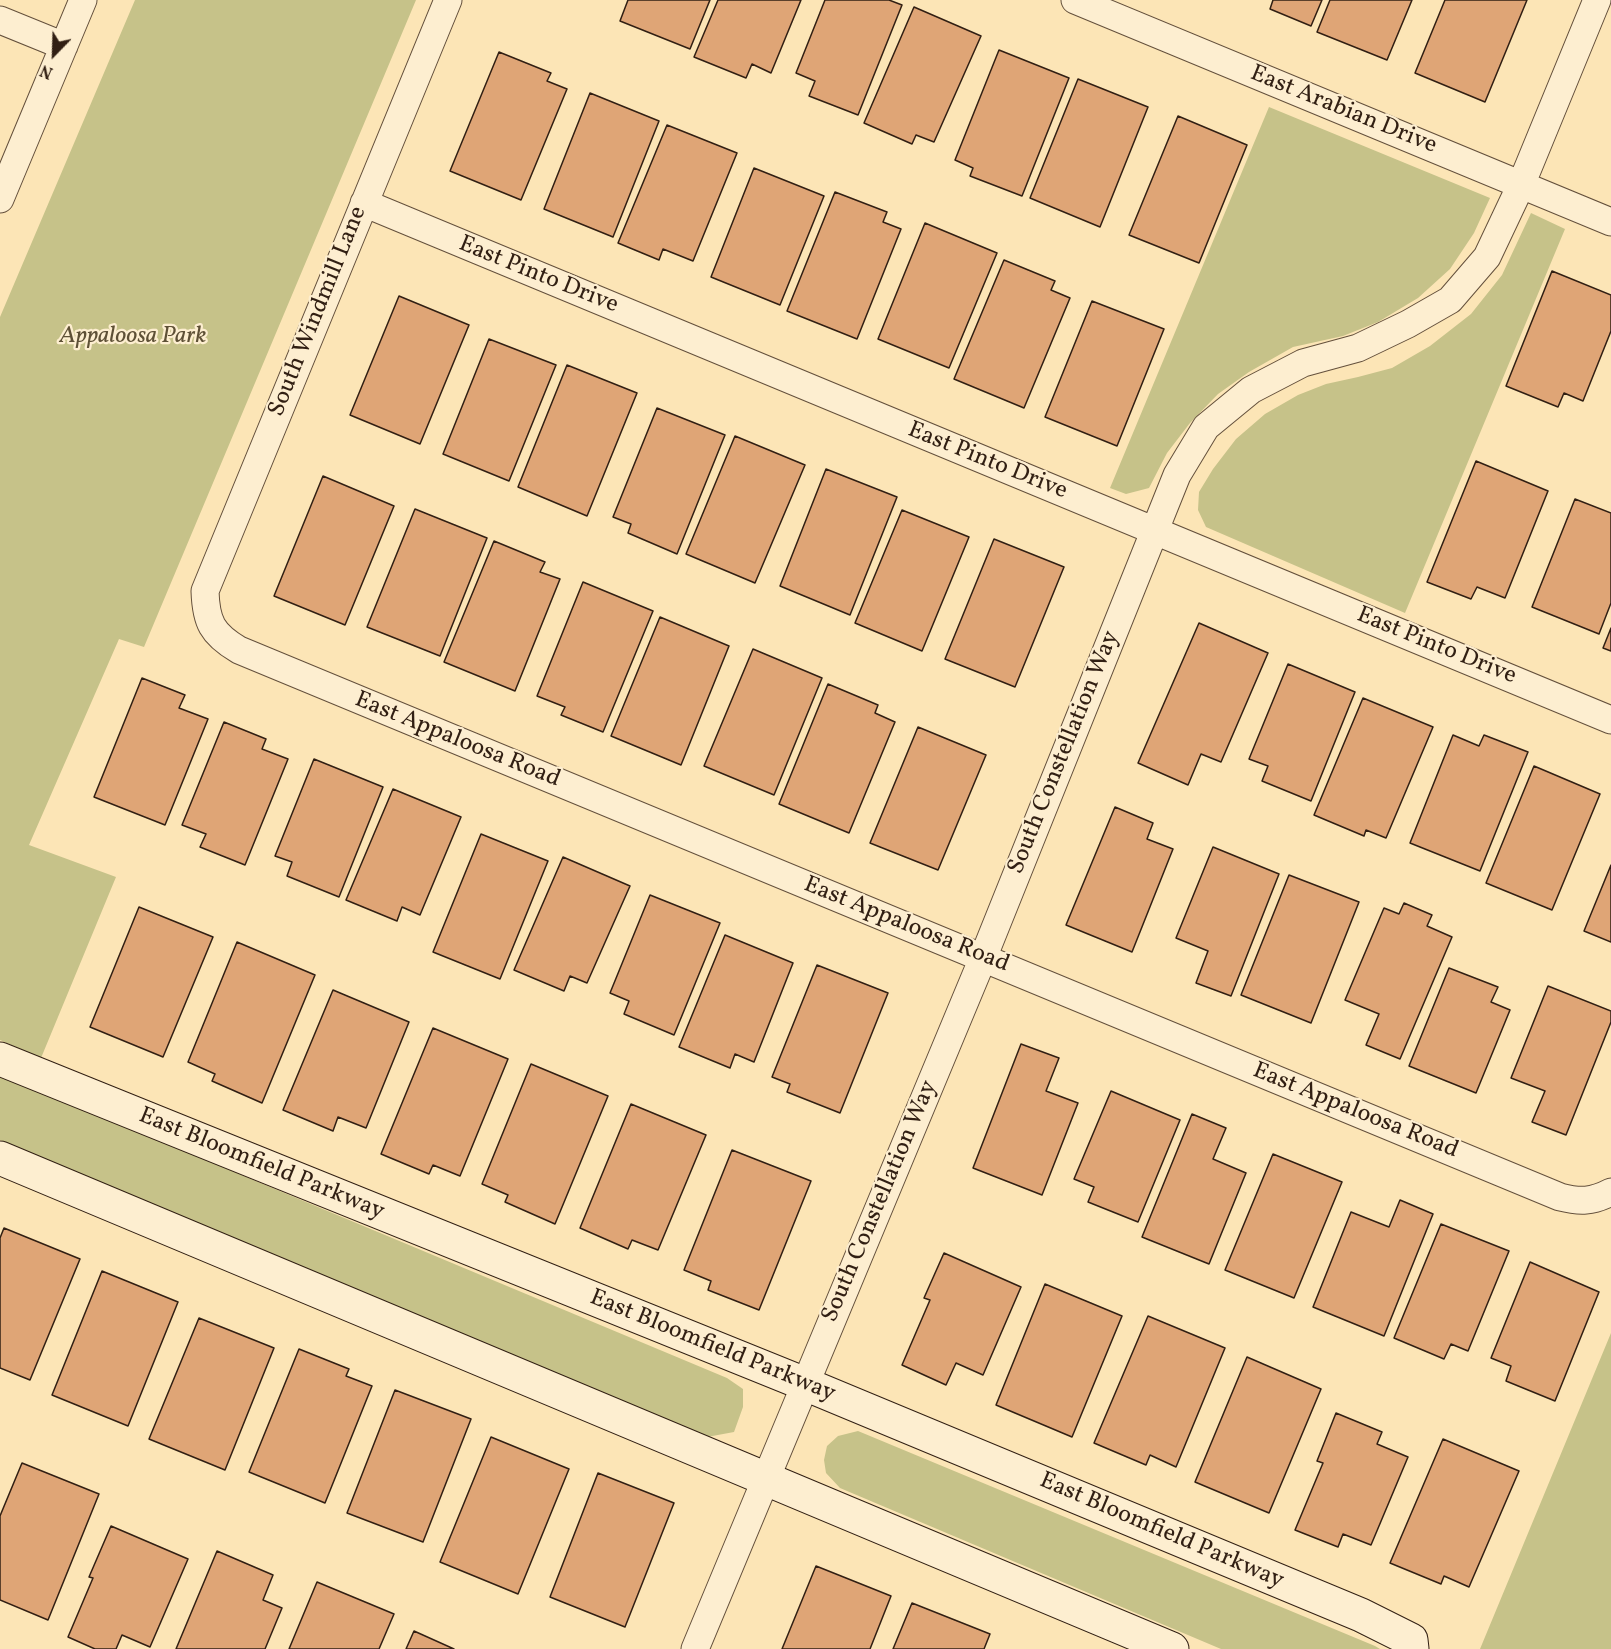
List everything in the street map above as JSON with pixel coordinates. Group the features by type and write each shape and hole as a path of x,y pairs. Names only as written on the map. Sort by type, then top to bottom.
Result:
{"street":[{"path":"0,199 83,0"},
{"name":"South Windmill Lane","path":"212,627 206,609 205,591 448,0"},
{"name":"East Arabian Drive","path":"1075,0 1611,222"},
{"name":"South Constellation Way","path":"695,1649 983,958 1177,475 1206,428 1251,390 1303,363 1358,348 1408,324 1450,300 1487,257 1521,185 1597,0"},
{"path":"0,20 64,46"},
{"name":"East Pinto Drive","path":"364,203 1611,720"},
{"name":"East Appaloosa Road","path":"212,627 223,640 239,650 1560,1197 1577,1201 1594,1199 1610,1192"},
{"name":"East Bloomfield Parkway","path":"0,1059 805,1384 1361,1615 1411,1640 1412,1649"},
{"path":"0,1158 1172,1649"}],"green space":[{"name":"Appaloosa Park","path":"135,0 416,0 144,647 119,639 29,845 116,877 41,1058 0,1040 0,317"},
{"path":"1269,107 1490,198 1474,233 1450,269 1418,298 1378,322 1343,336 1293,347 1249,372 1218,394 1190,423 1167,453 1149,488 1126,494 1110,488"},
{"path":"1531,213 1565,229 1405,613 1206,527 1198,510 1199,492 1236,439 1265,414 1298,395 1326,384 1392,368 1430,346 1471,314 1502,275"},
{"path":"0,1074 727,1378 743,1389 743,1407 734,1432 707,1437 0,1140"},
{"path":"1611,1333 1611,1649 1480,1649"},
{"path":"858,1431 1380,1649 1221,1649 840,1488 826,1473 824,1460 827,1446 838,1436"}],"building":[{"path":"628,0 710,0 690,49 620,21"},
{"path":"718,0 801,0 771,73 752,64 746,78 694,57"},
{"path":"825,0 889,0 902,5 858,115 809,96 815,81 796,73"},
{"path":"1273,0 1322,0 1311,26 1270,9"},
{"path":"1330,0 1412,0 1387,60 1317,32"},
{"path":"1445,0 1527,0 1485,102 1415,73"},
{"path":"914,7 981,36 934,142 916,135 912,144 864,123"},
{"path":"999,50 1069,78 1022,196 970,176 973,168 955,160"},
{"path":"499,52 551,73 547,81 567,89 521,200 450,171"},
{"path":"1078,79 1148,107 1100,227 1030,198"},
{"path":"590,93 659,121 613,237 544,209"},
{"path":"1178,116 1247,145 1199,263 1129,235"},
{"path":"667,125 737,153 693,261 663,249 659,260 618,243"},
{"path":"754,168 824,196 780,305 711,277"},
{"path":"835,192 887,212 883,222 901,229 857,339 787,311"},
{"path":"925,223 997,253 949,368 878,339"},
{"path":"1004,260 1055,281 1051,290 1070,298 1024,408 954,379"},
{"path":"1552,271 1611,295 1611,331 1583,401 1564,393 1558,407 1506,386"},
{"path":"399,296 469,325 420,444 350,415"},
{"path":"1092,301 1164,329 1117,446 1045,417"},
{"path":"489,339 556,365 509,481 443,454"},
{"path":"567,365 637,393 587,516 518,487"},
{"path":"657,408 725,435 677,554 628,533 631,524 613,517"},
{"path":"735,436 805,465 755,583 686,554"},
{"path":"1476,461 1548,491 1505,598 1477,587 1471,599 1427,582"},
{"path":"826,469 897,497 850,615 780,586"},
{"path":"323,476 394,506 345,625 274,596"},
{"path":"1575,499 1611,513 1611,603 1599,634 1532,607"},
{"path":"415,509 487,538 440,656 367,627"},
{"path":"902,510 969,537 922,651 855,623"},
{"path":"994,539 1064,567 1015,687 945,659"},
{"path":"494,541 545,562 540,572 560,579 515,691 444,662"},
{"path":"583,582 653,611 603,732 561,715 565,707 537,696"},
{"path":"660,617 729,646 681,765 611,736"},
{"path":"1199,623 1268,653 1221,762 1201,754 1188,785 1138,763"},
{"path":"1611,628 1611,651 1603,648"},
{"path":"753,649 822,678 774,795 704,766"},
{"path":"1288,664 1355,692 1311,801 1262,781 1268,766 1249,759"},
{"path":"142,678 185,695 179,708 208,719 165,825 94,797"},
{"path":"828,684 878,705 875,713 895,722 849,833 779,804"},
{"path":"1363,698 1433,727 1386,838 1366,830 1364,836 1314,815"},
{"path":"224,722 266,739 262,749 288,759 245,865 200,847 206,834 182,825"},
{"path":"918,727 986,755 938,870 870,843"},
{"path":"1453,735 1479,746 1484,735 1528,752 1480,871 1410,843"},
{"path":"314,759 383,787 339,897 287,876 292,862 275,856"},
{"path":"1534,766 1600,794 1552,910 1486,883"},
{"path":"393,789 461,817 420,915 402,907 397,921 346,900"},
{"path":"1115,807 1153,823 1147,839 1173,849 1132,952 1066,925"},
{"path":"481,834 548,861 500,979 433,952"},
{"path":"1213,847 1279,874 1231,996 1196,983 1208,951 1176,938"},
{"path":"563,857 630,886 587,983 570,976 564,991 514,970"},
{"path":"1611,865 1611,942 1584,931"},
{"path":"1289,875 1359,902 1311,1023 1241,995"},
{"path":"650,895 720,923 674,1035 624,1014 629,1001 610,993"},
{"path":"1404,903 1432,915 1427,926 1452,937 1400,1059 1366,1045 1379,1014 1345,1000 1384,908 1399,914"},
{"path":"139,907 213,937 163,1057 90,1027"},
{"path":"725,935 793,963 754,1062 735,1054 730,1068 679,1047"},
{"path":"237,942 315,975 262,1103 212,1081 215,1074 188,1062"},
{"path":"817,965 888,993 840,1113 787,1092 790,1084 772,1077"},
{"path":"1449,968 1498,987 1491,1002 1510,1010 1476,1093 1409,1066"},
{"path":"1548,986 1611,1011 1611,1022 1566,1135 1532,1122 1545,1091 1511,1078"},
{"path":"333,990 409,1022 366,1128 338,1117 333,1131 283,1110"},
{"path":"433,1028 508,1059 460,1176 433,1165 429,1174 381,1154"},
{"path":"1021,1044 1059,1058 1046,1091 1078,1103 1042,1195 973,1168"},
{"path":"531,1064 608,1096 555,1224 505,1202 508,1195 482,1184"},
{"path":"1111,1091 1180,1120 1138,1222 1088,1202 1094,1187 1074,1179"},
{"path":"631,1104 706,1135 658,1250 632,1240 628,1249 580,1228"},
{"path":"1192,1114 1226,1128 1213,1159 1246,1173 1209,1264 1142,1237"},
{"path":"732,1150 811,1181 759,1310 708,1290 711,1281 684,1270"},
{"path":"1273,1154 1342,1182 1294,1298 1225,1270"},
{"path":"1400,1200 1433,1214 1384,1336 1313,1307 1351,1212 1389,1227"},
{"path":"1441,1224 1509,1251 1468,1351 1451,1344 1444,1359 1394,1338"},
{"path":"4,1228 80,1259 30,1380 0,1368 0,1238"},
{"path":"944,1253 1021,1287 983,1375 956,1363 946,1385 902,1365 930,1300 924,1298"},
{"path":"1530,1262 1599,1292 1555,1401 1506,1381 1511,1366 1491,1358"},
{"path":"102,1271 178,1302 128,1426 52,1395"},
{"path":"1045,1284 1122,1316 1072,1437 996,1405"},
{"path":"1148,1316 1225,1348 1176,1467 1150,1455 1146,1465 1094,1443"},
{"path":"199,1318 274,1348 225,1470 149,1439"},
{"path":"299,1349 349,1369 346,1376 372,1386 325,1503 249,1472"},
{"path":"1247,1357 1321,1389 1269,1513 1195,1482"},
{"path":"395,1390 471,1419 423,1542 347,1513"},
{"path":"1336,1413 1382,1432 1377,1444 1408,1457 1371,1545 1343,1534 1338,1547 1295,1530 1323,1463 1317,1461"},
{"path":"491,1437 569,1469 518,1594 440,1562"},
{"path":"1443,1439 1519,1471 1469,1587 1444,1576 1441,1584 1390,1563"},
{"path":"22,1463 99,1494 48,1620 0,1600 0,1516"},
{"path":"598,1473 674,1503 625,1627 550,1597"},
{"path":"111,1526 188,1559 150,1647 122,1635 116,1649 95,1649 68,1637 93,1578 89,1577"},
{"path":"217,1551 273,1575 263,1600 282,1608 265,1649 176,1649"},
{"path":"816,1566 891,1596 870,1649 782,1649"},
{"path":"317,1582 394,1614 379,1649 289,1649"},
{"path":"912,1603 990,1634 984,1649 893,1649"},
{"path":"414,1631 454,1649 406,1649"}]}
